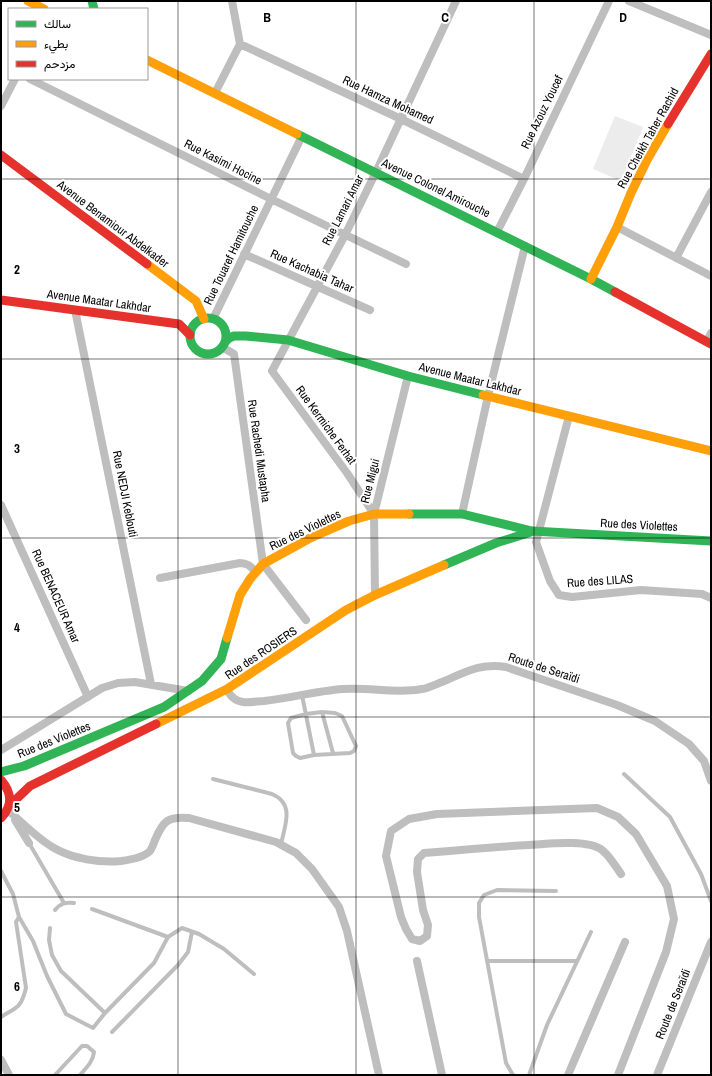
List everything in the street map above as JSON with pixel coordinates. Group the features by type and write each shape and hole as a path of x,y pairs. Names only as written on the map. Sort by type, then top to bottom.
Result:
{"main road":[{"path":"28,1 42,8"},
{"name":"Rue Cheikh Taher Rachid","path":"591,279 617,227 647,160 711,54"},
{"name":"Avenue Colonel Amirouche","path":"148,60 376,172 710,339"},
{"name":"Avenue Benamiour Abdelkader","path":"1,155 196,301 204,319"},
{"name":"Avenue Maatar Lakhdar","path":"1,300 179,324 190,335"},
{"path":"213,319 222,326 225,331 226,336 224,344 213,354 201,353 192,346 190,340 191,330 200,320 213,319"},
{"name":"Avenue Maatar Lakhdar","path":"224,344 229,338 234,336 288,340 408,376 711,451"},
{"name":"Rue des Violettes","path":"1,772 24,766 156,711 202,681 221,659 240,595 250,579 263,564 312,537 348,521 374,514 462,514 536,531 711,541"},
{"name":"Rue des ROSIERS","path":"1,818 30,786 227,690 346,610 375,595 496,543 536,531"},
{"path":"1,780 9,791 10,809"}],"street":[{"path":"215,93 240,44 232,1"},
{"name":"Rue Lamari Amar","path":"272,371 345,236 456,1"},
{"name":"Rue Azouz Youcef","path":"497,232 609,1"},
{"path":"629,1 711,35"},
{"name":"Rue Hamza Mohamed","path":"240,44 401,119 524,179"},
{"path":"1,106 14,80"},
{"name":"Rue Kasimi Hocine","path":"32,80 345,236 406,264"},
{"name":"Rue Touaref Hamitouche","path":"213,319 302,136"},
{"path":"676,258 711,192"},
{"path":"617,227 711,276"},
{"path":"462,514 488,396 525,246"},
{"name":"Rue Kachabia Tahar","path":"244,254 370,310"},
{"name":"Rue NEDJI Keblouti","path":"75,310 151,684"},
{"name":"Rue Rachedi Mustapha","path":"224,344 234,354 263,564"},
{"name":"Rue Kermiche Ferhat","path":"272,371 347,473 374,514"},
{"name":"Rue Migui","path":"375,595 374,514 408,376"},
{"path":"536,531 569,416"},
{"name":"Rue BENACEUR Amar","path":"1,505 88,697"},
{"name":"Rue des LILAS","path":"536,531 536,542 550,581 559,595 572,597 641,590 702,594 711,598"},
{"path":"160,578 240,563 249,565 256,572"},
{"path":"263,564 306,620"},
{"name":"Route de Seraïdi","path":"227,690 234,699 246,703 321,691 345,689 404,692 424,689 474,668 496,665 506,667 617,705 655,720 689,744 704,762 711,781"},
{"path":"1,750 102,688 118,683 134,682 188,691"},
{"path":"618,1075 666,952 674,919 667,886 636,834 618,816 598,808 437,814 409,820 391,831 386,856 401,917 412,939 420,941 427,936 428,925 423,910 417,872 418,859 424,853 493,847 557,844 590,845 602,850 621,874"},
{"path":"10,809 29,843"},
{"path":"10,809 39,837 54,848 82,858 114,862 129,860 140,856 150,851 162,826 169,820 178,817 197,820 276,842 296,853 312,869 339,907 348,931 379,1075"},
{"path":"568,1075 625,942"},
{"name":"Route de Seraïdi","path":"657,1075 711,942"},
{"path":"417,961 442,1075"},
{"path":"1,1060 9,1075"}],"lane":[{"path":"302,695 314,754"},
{"path":"322,712 332,753"},
{"path":"322,712 335,712 342,716 356,746 354,751 350,753 314,754 300,758 296,756 293,753 288,723 289,720 291,718 306,714 322,712"},
{"path":"624,774 670,817 701,874 711,901"},
{"path":"213,779 278,796 283,801 287,816 281,844"},
{"path":"29,843 64,903"},
{"path":"1,871 13,894 19,917 33,941 47,976 66,1014 93,1028 105,1013 154,963 168,936 182,928 199,934 224,949 254,974"},
{"path":"513,1075 506,1063 479,917 479,903 484,895 497,890 556,890"},
{"path":"55,910 64,903 74,903"},
{"path":"92,909 168,936"},
{"path":"1,1017 20,1006 26,988 16,922 19,917"},
{"path":"50,928 49,940 52,955 61,971 105,1013"},
{"path":"112,1032 188,952 192,932"},
{"path":"529,1075 547,1025 590,932"},
{"path":"487,961 577,961"},
{"path":"55,1075 82,1046 87,1046 94,1052 93,1057 90,1064 80,1075"}],"shaded area":[{"path":"615,116 643,127 621,181 593,169"}],"traffic: fast":[{"path":"92,1 94,8"},
{"path":"297,134 615,292"},
{"path":"208,318 221,323 226,336 221,349 208,354 195,349 190,336 195,323 208,318"},
{"path":"225,342 234,336 288,340 408,376 483,395"},
{"path":"409,514 462,514 532,531 711,541"},
{"path":"444,565 496,543 531,532"},
{"path":"1,772 24,766 164,707 202,681 221,659 227,638"}],"traffic: slow":[{"path":"28,1 42,8"},
{"path":"148,60 297,134"},
{"path":"591,279 617,227 647,160 668,124"},
{"path":"147,264 196,301 204,319"},
{"path":"483,395 711,451"},
{"path":"227,638 240,595 250,579 263,564 312,537 349,521 374,514 409,514"},
{"path":"156,724 227,689 346,610 375,595 444,565"}],"traffic: jam":[{"path":"668,124 711,54"},
{"path":"1,155 147,264"},
{"path":"615,292 711,344"},
{"path":"1,300 179,324 190,335"},
{"path":"9,806 30,786 156,724"},
{"path":"1,780 5,785 10,799 8,808 1,818"}]}
